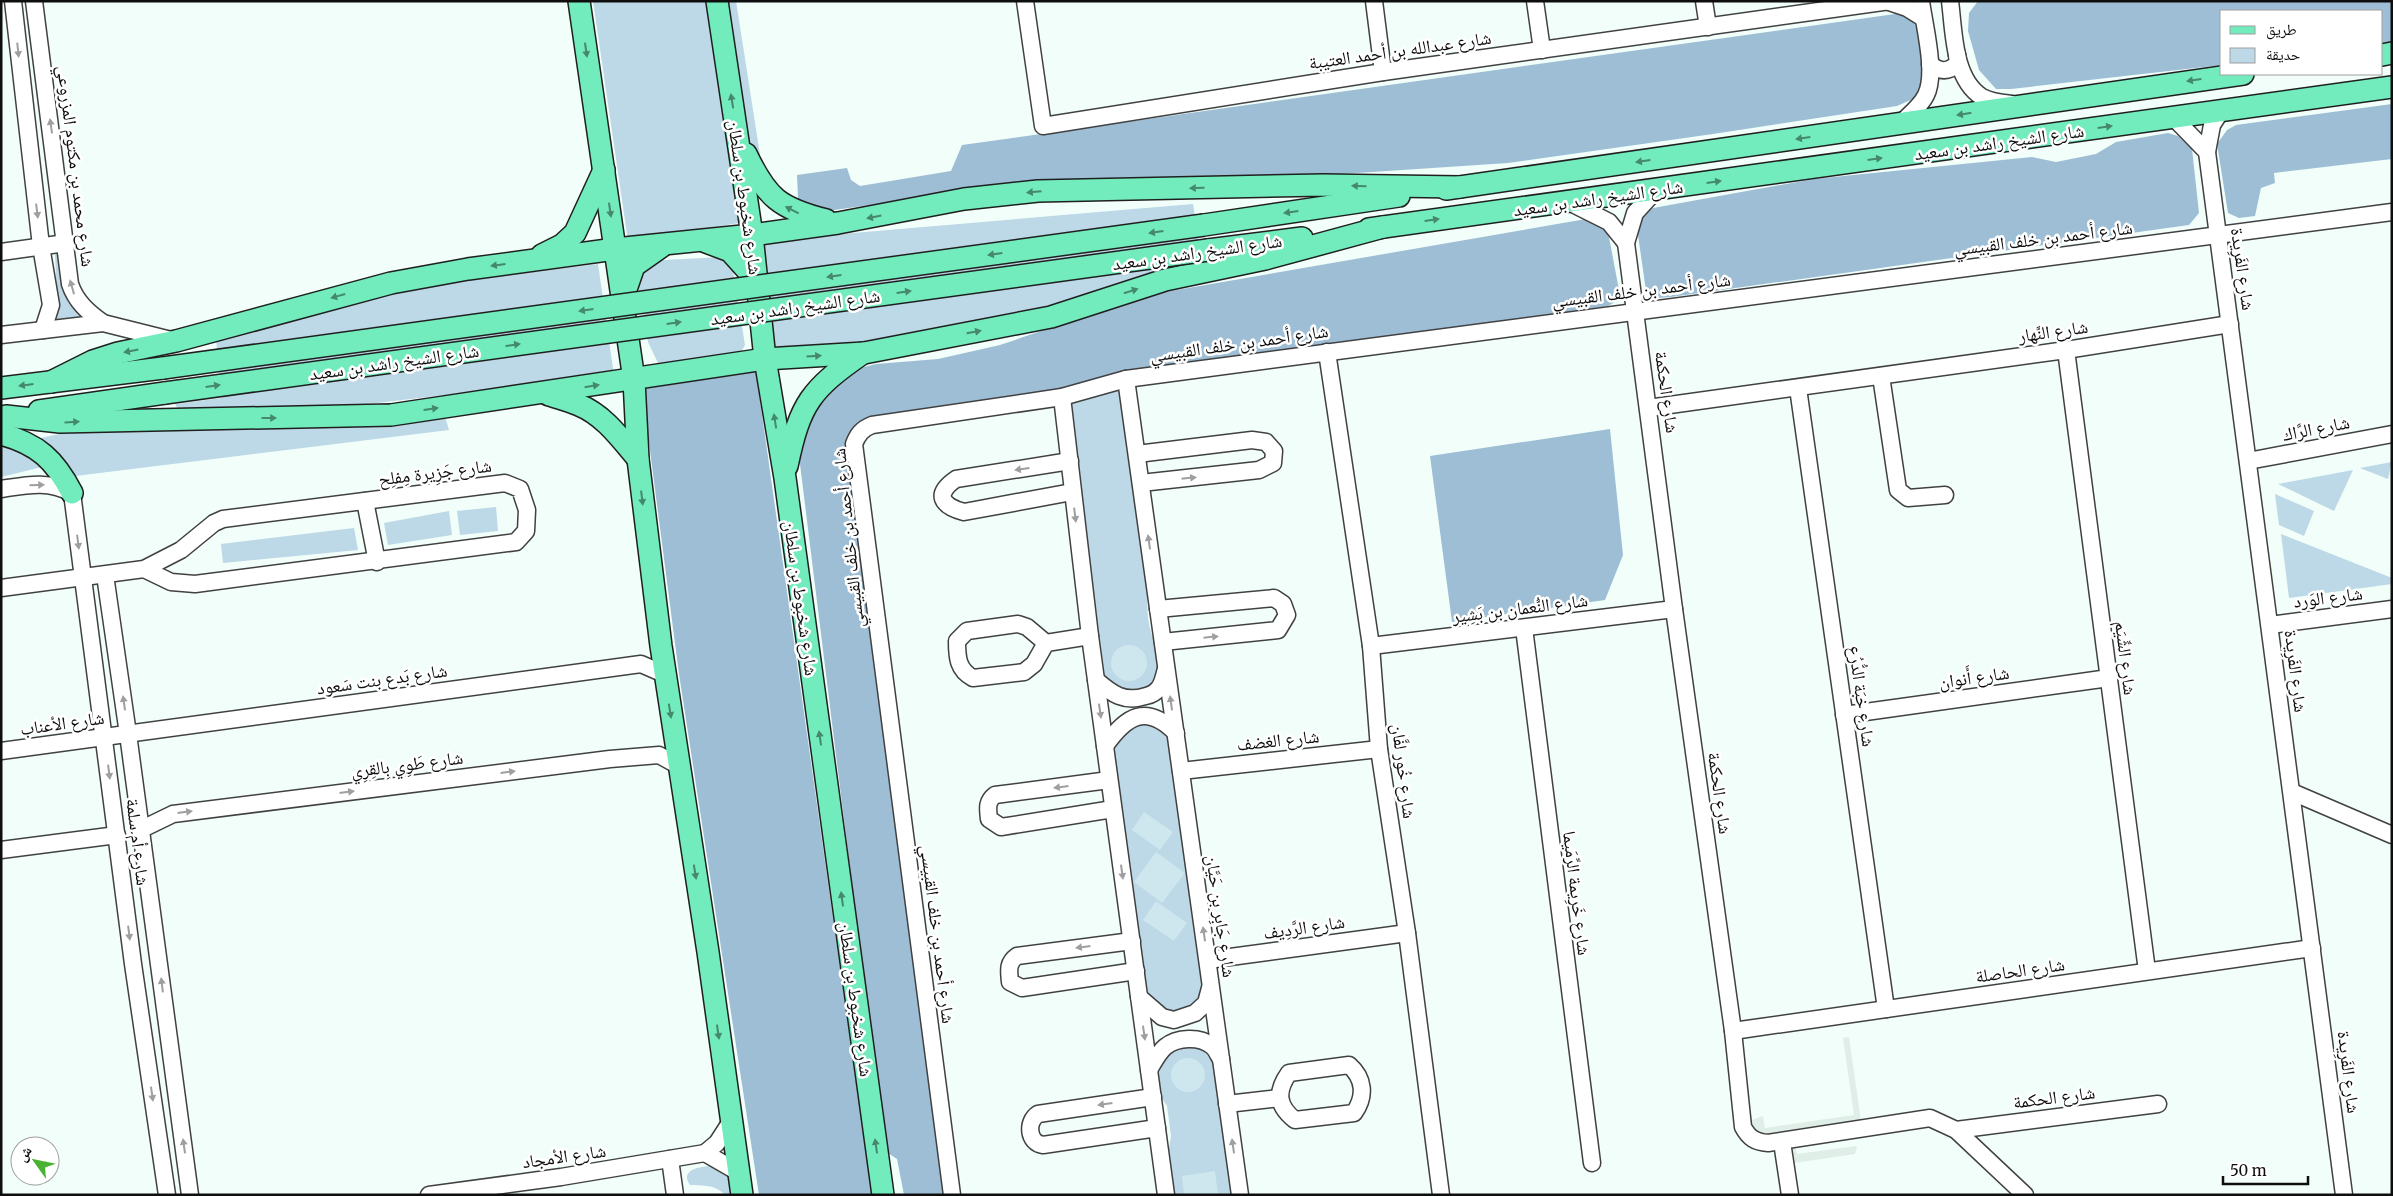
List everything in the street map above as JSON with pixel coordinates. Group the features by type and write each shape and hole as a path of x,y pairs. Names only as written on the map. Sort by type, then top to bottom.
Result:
{"main road":[{"path":"579,1 634,380 638,459 660,646 708,952 730,1122 742,1195"},
{"name":"شارع شخبوط بن سلطان","path":"717,1 752,235 765,359 785,478 883,1195"},
{"name":"شارع الشيخ راشد بن سعيد","path":"1,388 163,368 1204,225 1900,124 2016,105 2236,75"},
{"name":"شارع الشيخ راشد بن سعيد","path":"3,422 165,393 1569,202 2392,87"},
{"path":"737,136 756,175 777,201 798,213 838,223"},
{"path":"528,261 562,245 575,233 604,170"},
{"path":"51,382 93,361 118,353 176,341 391,283 468,269 615,249 752,235 838,223 964,199 1038,191 1322,185 1460,187"},
{"path":"3,422 391,415 765,359 864,352 1051,318 1165,280 1265,259 1383,227"},
{"path":"701,240 730,250 756,280"},
{"path":"622,300 634,266 665,244"},
{"path":"729,364 740,360 750,352 761,322"},
{"path":"628,338 649,368 658,372 672,373"},
{"path":"785,478 792,444 802,412 810,397 836,372 864,352"},
{"path":"544,393 580,405 592,413 618,436 638,459"},
{"path":"3,422 18,438 48,458 58,468 72,494"}],"street":[{"path":"13,1 41,246 51,305 43,330"},
{"name":"شارع محمد بن مكتوم المزروعي","path":"34,1 70,284 74,296 85,309 103,323"},
{"name":"شارع عبدالله بن أحمد العتيبة","path":"1025,1 1043,126 1383,72 1885,2 1907,8 1923,18"},
{"path":"1374,1 1383,72"},
{"path":"1535,1 1542,50"},
{"path":"1704,1 1708,27"},
{"path":"1900,124 1926,94 1930,64 1921,1"},
{"path":"1930,64 1942,71 1948,70 1958,63 1954,5"},
{"path":"1957,54 1964,75 1972,87 1983,97 2016,105"},
{"name":"شارع الفَرِيدة","path":"2220,111 2212,126 2207,152 2344,1194"},
{"path":"2174,118 2207,152"},
{"name":"شارع الحكمة","path":"1656,190 1635,213 1626,243 1674,609 1733,1031 1743,1127 1751,1138 1759,1143 1782,1142 1930,1118 1956,1130 2025,1195"},
{"path":"1569,202 1609,222 1626,243"},
{"name":"شارع أحمد بن خلف القبيسي","path":"952,1195 854,444 860,433 872,425 1062,397 1126,379 1636,310 2392,212"},
{"path":"1,252 66,243"},
{"path":"1,335 103,323 176,341"},
{"name":"شارع النَّهار","path":"1648,408 2066,350 2230,324"},
{"name":"شارع الشِّيَم","path":"2066,350 2147,972"},
{"name":"شارع خُور لفَّان","path":"1327,352 1371,646 1379,749 1407,933 1441,1195"},
{"path":"1881,376 1898,490 1908,498 1945,495"},
{"name":"شارع جَابِر بن حَيَّان","path":"1126,379 1240,1195"},
{"name":"شارع خبَة الدُّرُع","path":"1798,388 1886,1009"},
{"path":"1062,397 1090,636 1166,1195"},
{"name":"شارع الرَّاك","path":"2248,461 2392,434"},
{"path":"1137,454 1252,440 1266,442 1274,451 1273,464 1259,470 1141,483"},
{"path":"1070,462 956,478 944,489 942,497 945,503 952,509 964,512 1072,492"},
{"name":"شارع جَزِيرة مِفلِح","path":"1,588 144,569 164,561 223,519 505,483 520,489 527,510 526,531 516,542 377,562 195,584 171,582 144,569"},
{"path":"1,489 43,484 62,488 72,494"},
{"name":"شارع أم سلمة","path":"72,494 133,964 167,1195"},
{"name":"شارع جَزِيرة مِفلِح","path":"365,501 377,562"},
{"name":"شارع أم سلمة","path":"105,575 190,1195"},
{"path":"1158,609 1274,598 1283,604 1287,615 1278,630 1163,642"},
{"name":"شارع النُّعمان بن بَشِير","path":"1371,646 1674,609"},
{"name":"شارع الوَرد","path":"2270,625 2392,609"},
{"path":"1046,643 1034,664 1024,672 973,678 960,668 957,655 957,641 967,631 1018,624 1026,627 1046,643 1090,636"},
{"name":"شارع خَرِيمة الرِّمَيما","path":"1524,628 1592,1163"},
{"path":"660,646 641,664 664,674"},
{"name":"شارع بَدع بنت سَعود","path":"128,734 641,664"},
{"path":"1096,680 1113,694 1122,698 1136,699 1150,695 1159,688 1166,666"},
{"name":"شارع أَنوان","path":"1844,715 2109,678"},
{"path":"1105,746 1118,728 1127,721 1140,717 1154,716 1164,721 1176,733"},
{"name":"شارع الأعناب","path":"1,751 128,734"},
{"name":"شارع الغضف","path":"1181,770 1379,749"},
{"name":"شارع طَوِي بِالقِرِي","path":"140,830 173,814 610,759 660,755 678,766"},
{"path":"1110,780 995,795 990,799 987,807 989,819 1001,827 1113,809"},
{"path":"2292,792 2392,835"},
{"path":"1,850 117,835"},
{"name":"شارع الرَّدِيف","path":"1208,960 1407,933"},
{"path":"1132,941 1017,956 1011,960 1009,967 1010,982 1022,988 1136,971"},
{"name":"شارع الحاصلة","path":"1733,1031 2312,948"},
{"path":"1139,997 1157,1014 1174,1020 1186,1018 1206,1003 1210,987"},
{"path":"1149,1070 1164,1047 1170,1043 1195,1038 1213,1047 1222,1061"},
{"path":"1349,1065 1358,1072 1362,1088 1361,1104 1354,1112 1295,1120 1285,1112 1280,1098 1282,1083 1289,1073 1349,1065"},
{"path":"1153,1097 1038,1114 1032,1118 1030,1124 1032,1140 1037,1144 1043,1145 1157,1128"},
{"path":"1227,1104 1280,1098"},
{"name":"شارع الحكمة","path":"1956,1130 2158,1104"},
{"path":"730,1122 717,1142 705,1153 738,1172"},
{"path":"1782,1142 1790,1195"},
{"name":"شارع الأمجاد","path":"429,1195 705,1153"},
{"path":"670,1159 675,1195"}],"green space":[{"path":"593,1 706,1 739,223 628,241"},
{"path":"727,1 736,1 760,155 752,157"},
{"path":"1193,204 1203,264 1049,308 886,340 775,354 758,241"},
{"path":"58,251 83,317 54,321 58,314 55,255"},
{"path":"721,257 732,265 745,345 741,352 658,363 648,342 637,280 646,261"},
{"path":"598,264 614,375 377,403 300,410 178,409 175,404 222,398 216,339 387,290"},
{"path":"1115,388 1120,392 1148,582 1148,620 1160,656 1158,673 1152,682 1143,689 1131,692 1121,689 1102,675 1077,493 1080,471 1070,441 1068,427 1067,402"},
{"path":"444,413 449,430 75,476 41,438 95,426"},
{"path":"1,443 46,466 1,477"},
{"path":"2392,462 2388,479 2360,468"},
{"path":"2353,470 2334,511 2278,484"},
{"path":"2275,494 2314,511 2304,536 2279,525"},
{"path":"496,507 498,531 460,535 457,511"},
{"path":"449,511 452,535 388,545 384,523"},
{"path":"354,528 358,550 223,563 221,544"},
{"path":"2281,534 2392,578 2392,584 2289,598"},
{"path":"1134,725 1146,725 1156,728 1168,739 1171,745 1203,988 1192,1005 1186,1010 1178,1012 1163,1009 1148,996 1113,751 1116,739"},
{"path":"1195,1046 1208,1053 1216,1065 1233,1195 1173,1195 1168,1155 1171,1136 1167,1106 1161,1097 1157,1073 1159,1062 1175,1049"},
{"path":"721,1165 730,1169 738,1195 725,1195 721,1191 709,1186 690,1185 687,1179 691,1171 696,1168"}],"shaded area":[{"path":"1978,1 2392,1 2392,45 2383,47 2383,10 2220,10 2220,65 2011,89 1996,89 1979,70 1968,31 1969,13"},
{"path":"1895,14 1909,15 1917,28 1925,81 1915,98 1897,106 1508,163 1190,184 977,190 820,212 802,207 798,198 797,175 847,168 851,180 860,186 951,171 962,145"},
{"path":"2392,104 2392,159 2274,173 2275,183 2261,188 2255,216 2239,218 2228,213 2217,144 2227,130 2236,125"},
{"path":"2168,133 2178,136 2192,149 2199,213 2189,225 1671,297 1656,298 1646,291 1637,228 1643,214 1653,208 1814,179 2032,157 2056,162 2096,154 2116,142"},
{"path":"1586,219 1604,227 1609,237 1619,290 1615,302 1608,306 870,419 855,425 847,444 944,1195 904,1195 897,1159 885,1151 799,456 813,403 856,369 876,364 938,359 1000,345 1109,308 1165,292"},
{"path":"756,372 872,1195 759,1195 679,674 642,389"},
{"path":"1610,429 1623,555 1605,600 1452,622 1430,456"},
{"path":"1129,645 1141,651 1147,663 1141,675 1129,681 1117,675 1111,663 1117,651"},
{"path":"1144,812 1173,832 1160,850 1132,830"},
{"path":"1156,852 1185,873 1162,903 1134,882"},
{"path":"1156,901 1187,923 1174,941 1143,920"},
{"path":"1849,1037 1861,1121 1775,1135 1756,1135 1749,1121 1763,1116 1765,1128 1854,1115 1843,1038"},
{"path":"1188,1058 1200,1063 1205,1075 1200,1087 1188,1092 1176,1087 1171,1075 1176,1063"},
{"path":"1795,1145 1797,1154 1857,1146 1855,1154 1794,1163 1798,1195 1795,1195 1788,1147"},
{"path":"1215,1171 1218,1195 1184,1195 1182,1176"}]}
